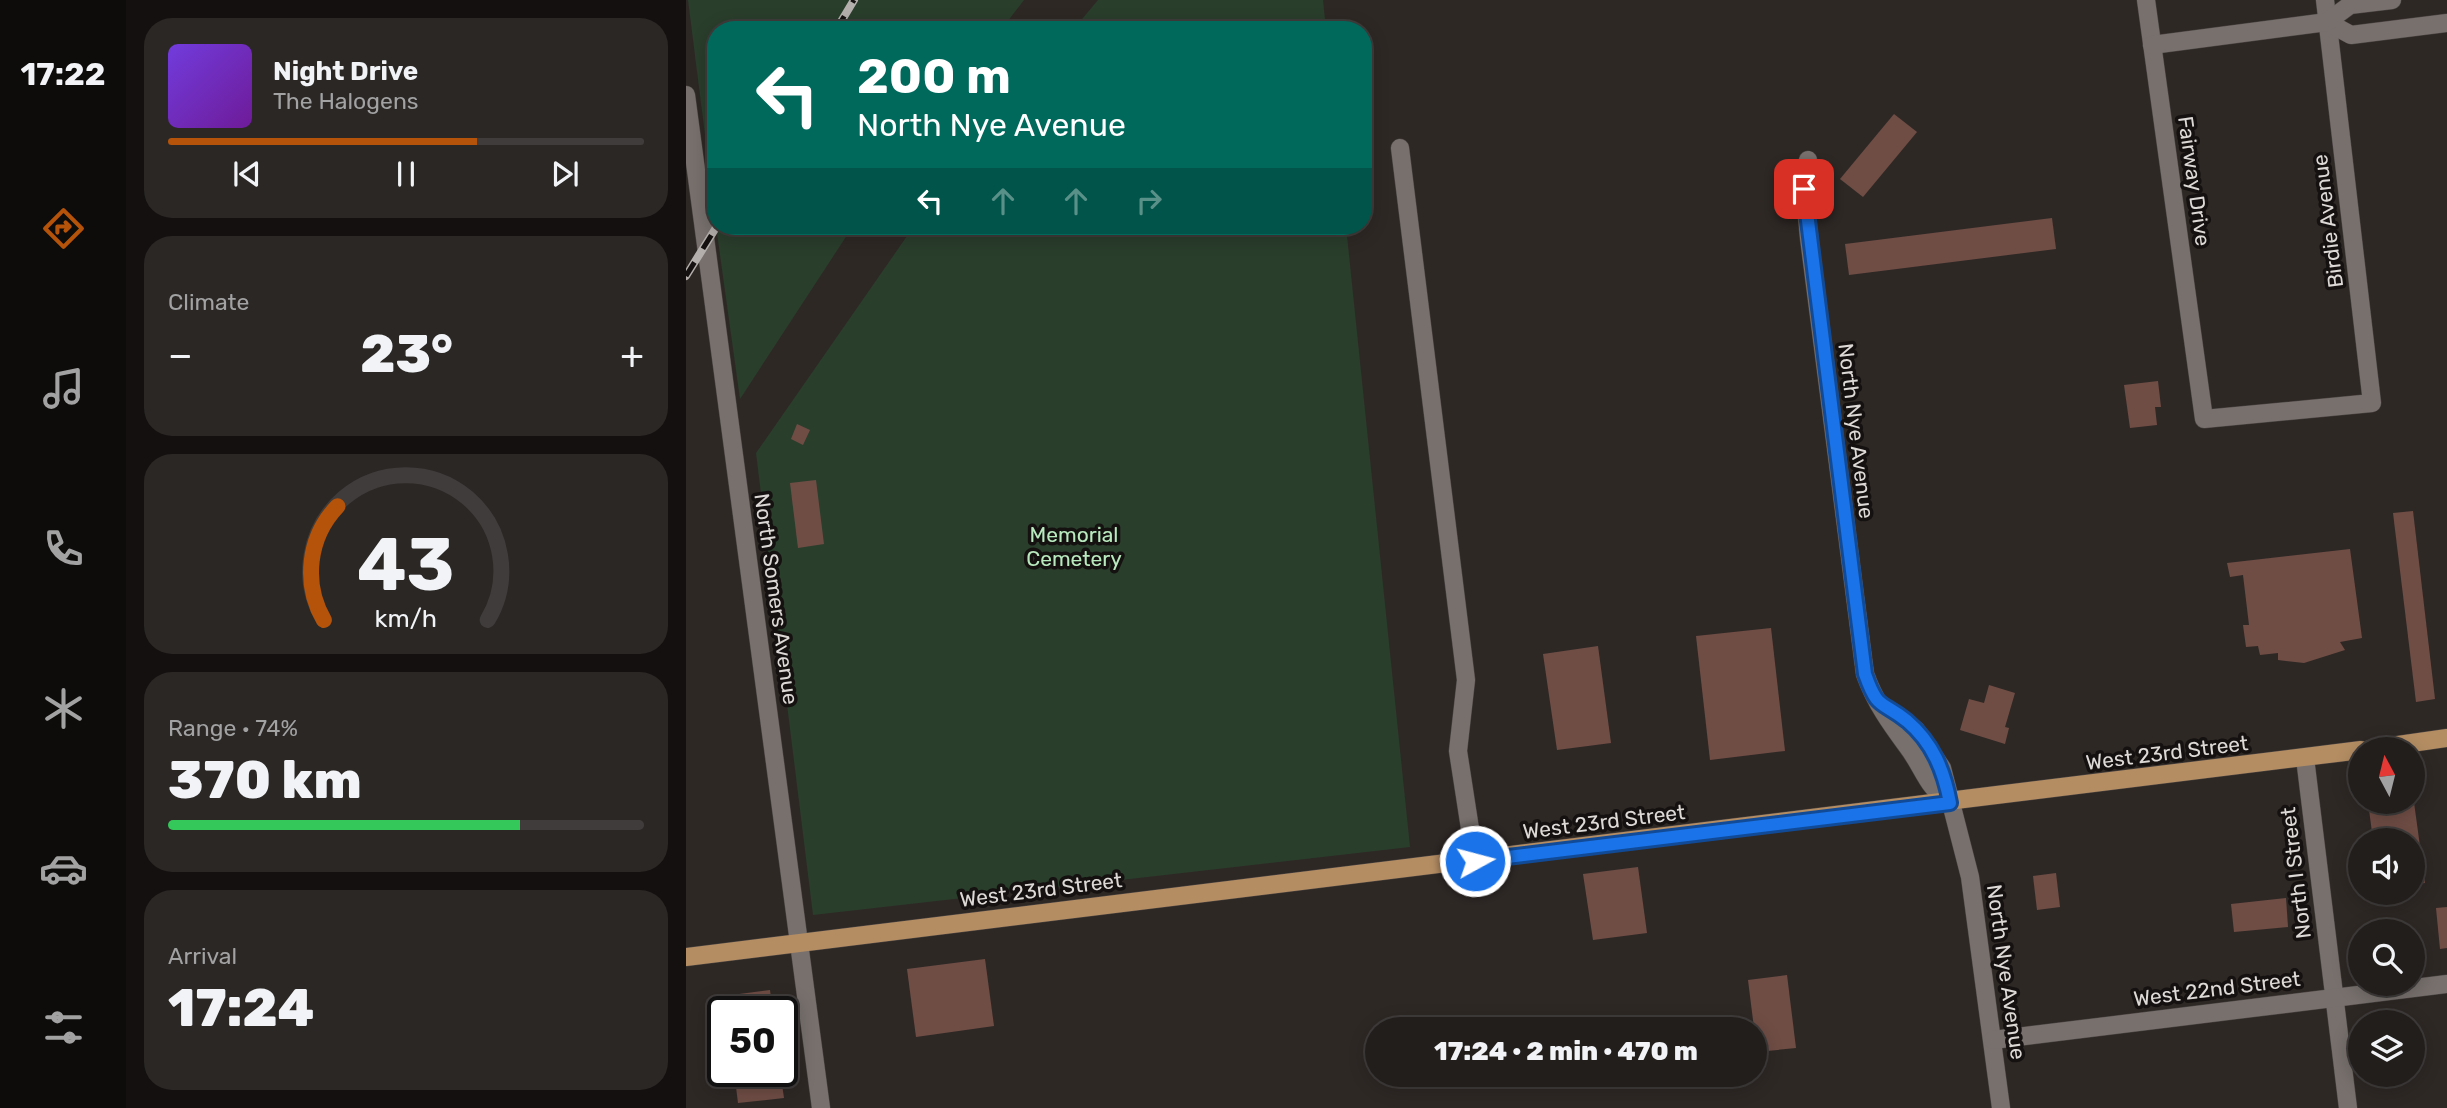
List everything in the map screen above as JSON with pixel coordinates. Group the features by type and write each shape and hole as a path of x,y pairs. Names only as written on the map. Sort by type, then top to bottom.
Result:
{"main road":[{"path":"2426,741 2447,738"},
{"name":"West 23rd Street","path":"686,957 2348,752"}],"street":[{"name":"Fairway Drive","path":"2146,0 2204,419 2337,407"},
{"name":"Birdie Avenue","path":"2325,0 2372,403 2337,407"},
{"path":"2152,44 2328,22 2350,5 2392,0"},
{"path":"2328,22 2351,35 2447,23"},
{"name":"North Somers Avenue","path":"686,96 821,1108"},
{"path":"1400,148 1466,680 1458,751 1475,861"},
{"name":"North Nye Avenue","path":"1808,160 1804,184 1809,238 1865,674 1878,704 1906,720 1925,740 1942,768 1966,852 2001,1108"},
{"name":"North I Street","path":"2305,758 2348,1108"},
{"name":"West 22nd Street","path":"1993,1040 2447,984"}],"green space":[{"path":"688,0 1024,0 1008,21 707,21 707,151"},
{"path":"1098,0 1323,0 1325,21 1080,21"},
{"path":"717,235 847,235 740,399"},
{"name":"Memorial Cemetery","path":"908,235 1347,235 1410,847 813,915 756,453"}],"building":[{"path":"1894,114 1917,132 1863,197 1840,179"},
{"path":"2052,218 2056,249 1849,275 1845,244"},
{"path":"2158,381 2161,407 2155,407 2157,425 2130,428 2124,385"},
{"path":"797,424 810,430 803,445 791,439"},
{"path":"816,480 824,544 798,548 790,483"},
{"path":"2413,511 2435,699 2416,702 2393,513"},
{"path":"2350,549 2362,638 2340,642 2345,650 2304,663 2278,660 2278,653 2260,655 2258,646 2246,647 2243,625 2249,625 2243,575 2230,577 2227,563"},
{"path":"1771,628 1785,751 1710,760 1696,636"},
{"path":"1598,646 1611,743 1557,750 1543,654"},
{"path":"1989,685 2015,693 2005,727 2009,728 2005,744 1960,730 1969,699 1984,703"},
{"path":"2370,814 2416,814 2418,828 2371,828"},
{"path":"1638,867 1647,933 1593,940 1583,874"},
{"path":"2056,873 2060,907 2037,910 2033,876"},
{"path":"2286,898 2288,927 2234,932 2231,904"},
{"path":"2447,907 2447,948 2440,949 2436,908"},
{"path":"985,959 994,1026 916,1037 907,969"},
{"path":"1787,975 1796,1048 1767,1051 1767,1017 1753,1017 1748,980"},
{"path":"770,990 771,996 724,996"},
{"path":"736,1087 782,1087 784,1098 738,1103"}],"railway":[{"path":"841,21 854,0"},
{"path":"686,276 711,235"}],"route":[{"path":"1475,861 1950,803 1937,757 1906,720 1878,704 1865,674 1804,189"}]}
